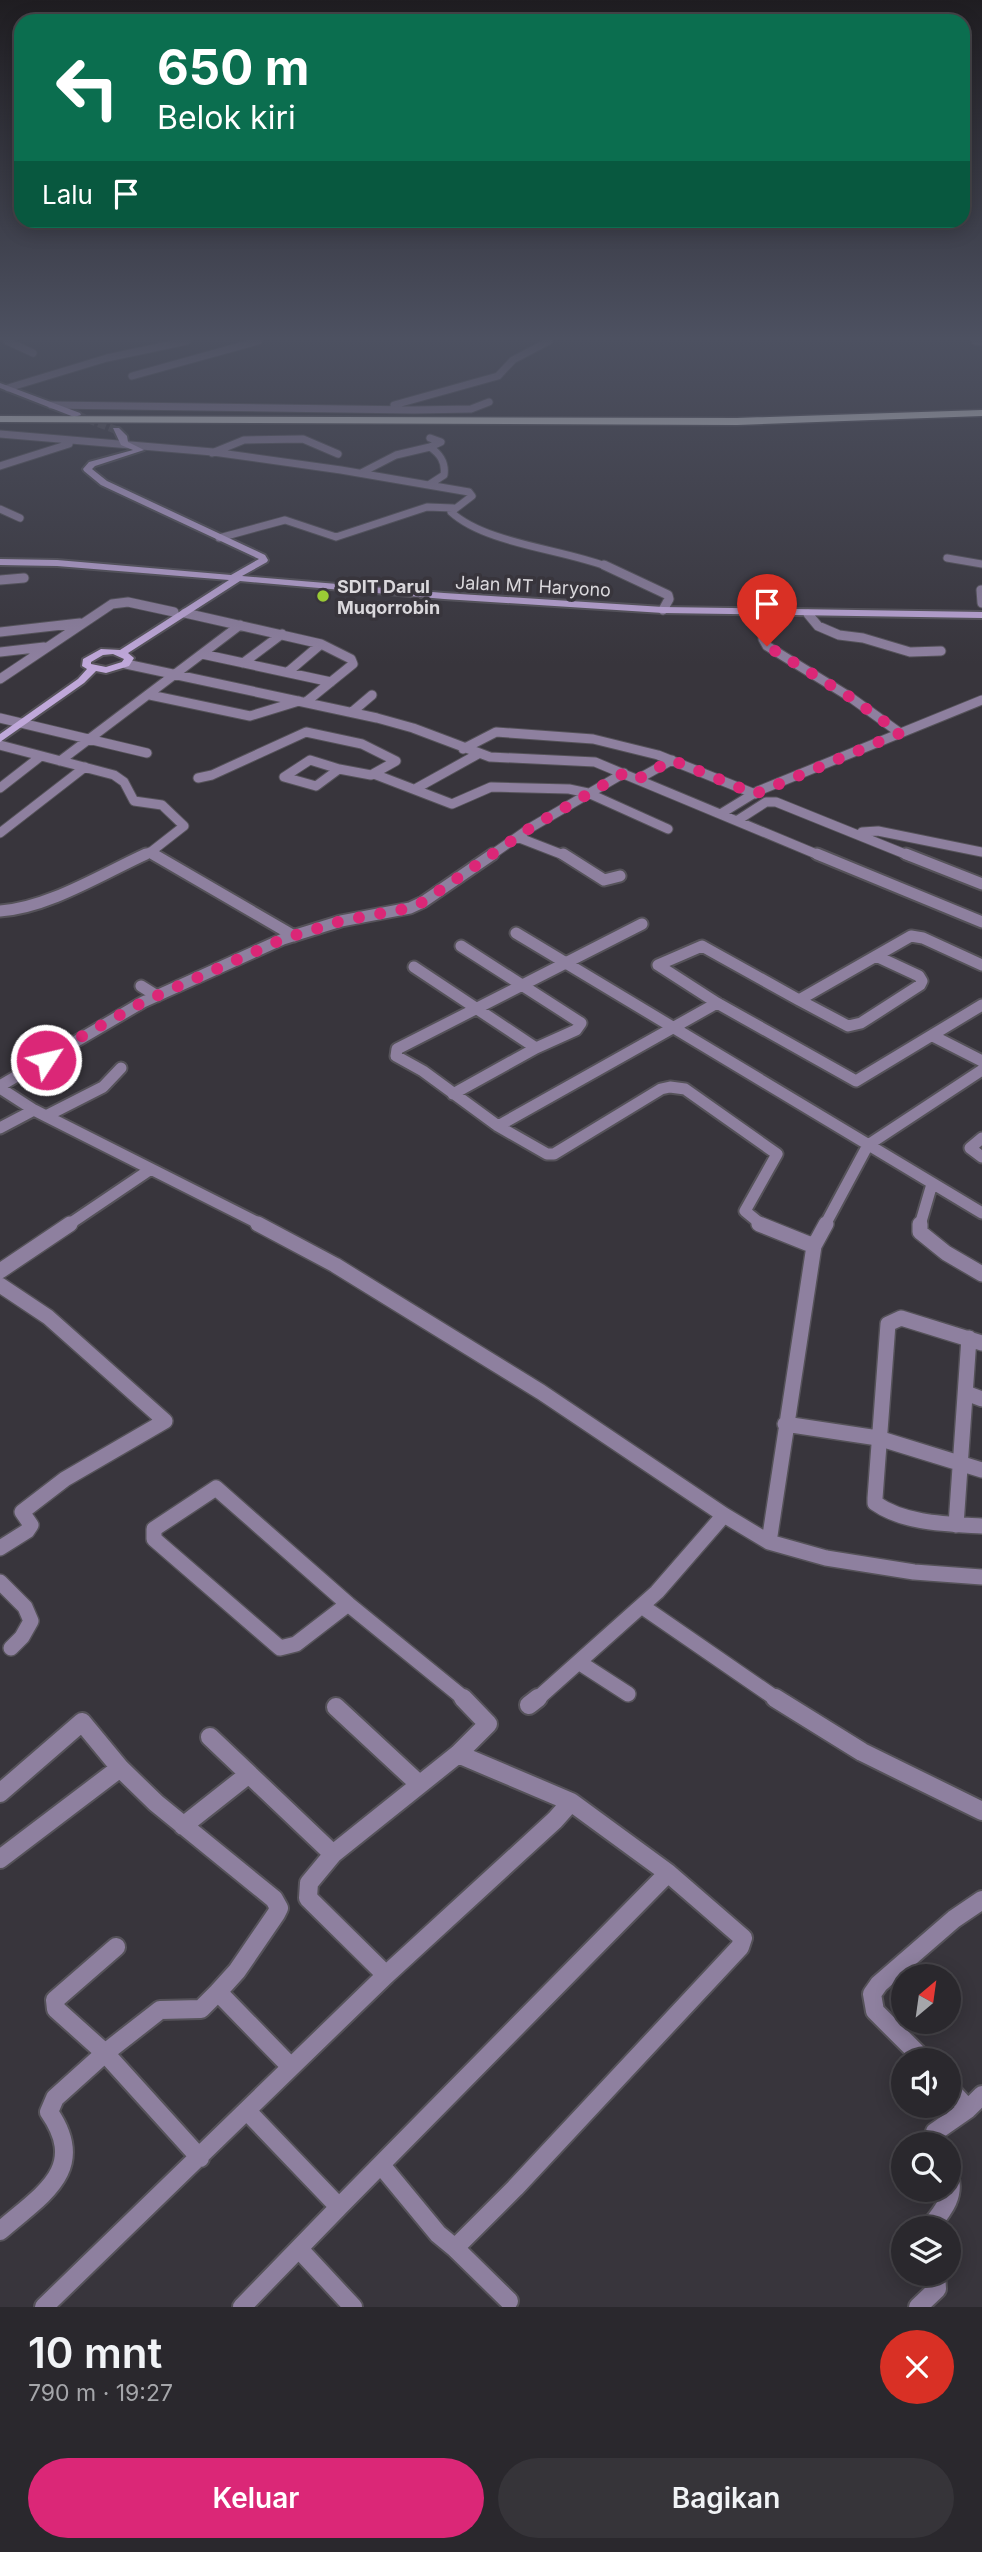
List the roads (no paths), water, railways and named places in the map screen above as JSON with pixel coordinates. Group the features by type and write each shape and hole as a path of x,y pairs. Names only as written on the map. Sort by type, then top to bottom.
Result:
{"street":[{"path":"0,466 53,449"},
{"path":"139,449 92,464 87,469 104,482 264,560 230,578 118,652 91,656 86,661 87,666 106,670 126,664 303,701 413,728 463,749 493,757 591,761 982,922"},
{"path":"174,449 361,473 469,492 472,496 453,508 427,507 336,537 285,520 219,538"},
{"path":"212,453 223,449"},
{"path":"327,449 338,454"},
{"path":"361,473 414,449"},
{"path":"430,484 444,475 446,465 434,449"},
{"path":"453,508 453,515 461,521 503,537 598,563 659,589 669,599 663,610"},
{"path":"0,509 20,518"},
{"path":"947,558 982,564"},
{"name":"Jalan MT Haryono","path":"0,562 57,563 444,596 663,610 982,615"},
{"path":"0,580 24,578"},
{"path":"186,608 230,578"},
{"path":"981,590 982,603"},
{"path":"0,679 112,604 120,603 186,608 240,625 321,644 347,655 353,664 303,701 250,716 150,695"},
{"path":"762,613 763,639 767,646 850,697 900,733"},
{"path":"808,614 818,626 839,635 863,638 911,652 941,651"},
{"path":"0,632 84,623"},
{"path":"60,761 240,625"},
{"path":"243,663 282,634"},
{"path":"288,672 321,644"},
{"path":"0,652 48,646"},
{"path":"118,652 129,658 126,664"},
{"path":"202,654 331,682"},
{"path":"0,739 81,681 93,668"},
{"path":"352,712 372,695"},
{"path":"729,816 760,791 982,700"},
{"path":"0,718 147,753"},
{"path":"198,778 212,775 310,732 374,748 396,761 369,775 308,760 284,777 316,786 339,769"},
{"path":"463,749 496,733 609,742 672,760 760,791"},
{"path":"0,745 121,778 134,801 162,804 183,822 182,830 152,851 51,898 18,910 0,911"},
{"path":"415,789 478,754"},
{"path":"0,788 41,756"},
{"path":"638,779 672,760"},
{"path":"0,833 85,767"},
{"path":"624,773 517,837 423,902 410,908 341,921 294,936 157,996 77,1039 0,1087 41,1112 198,1191 346,1272 541,1392 724,1515 769,1542 826,1558 914,1572 982,1577"},
{"path":"374,774 453,804 491,787 569,789 589,793 668,829"},
{"path":"729,816 770,801 982,884"},
{"path":"857,833 878,831 982,852"},
{"path":"517,837 557,850 604,880 621,876"},
{"path":"152,851 154,855 294,936"},
{"path":"642,924 476,1008 395,1052 396,1056 424,1071 498,1126 540,1153 554,1154 662,1089 685,1089 776,1154 745,1211 747,1216 755,1223 814,1246"},
{"path":"516,933 568,961 672,1027 982,1213"},
{"path":"799,1000 911,936 982,965"},
{"path":"876,956 919,976 922,981 920,985 854,1026 842,1025 702,946 658,965 717,1003 856,1081 982,1004"},
{"path":"453,1094 536,1048 576,1030 581,1023 461,947"},
{"path":"414,967 536,1048"},
{"path":"141,986 157,996"},
{"path":"498,1126 717,1003"},
{"path":"933,1036 982,1061"},
{"path":"0,1128 103,1087 121,1068"},
{"path":"769,1542 814,1246 868,1145 982,1070"},
{"path":"982,1138 970,1148 982,1157"},
{"path":"0,1271 151,1169"},
{"path":"932,1184 920,1231 946,1253 982,1274"},
{"path":"0,1285 48,1317 165,1421 52,1489 22,1512 31,1525 27,1531 0,1548"},
{"path":"957,1525 966,1393 975,1341 901,1318 890,1321 878,1438 875,1503 889,1512 957,1525 982,1526"},
{"path":"966,1393 982,1399"},
{"path":"785,1424 878,1438 961,1461 982,1470"},
{"path":"348,1604 296,1644 280,1648 154,1539 152,1534 154,1529 216,1488 348,1604 471,1704 488,1724 458,1754 333,1854 309,1883 308,1898 386,1975"},
{"path":"529,1705 643,1607 724,1515"},
{"path":"0,1582 28,1613 32,1622 30,1630 11,1648"},
{"path":"643,1607 756,1686 862,1752 982,1811"},
{"path":"580,1663 628,1694"},
{"path":"336,1707 419,1784"},
{"path":"0,1793 82,1722 120,1768 183,1826 274,1899 279,1908 237,1971 201,2009 160,2010 105,2053 55,2098 49,2112 60,2128 65,2162 62,2171 49,2188 0,2231"},
{"path":"210,1737 333,1854"},
{"path":"455,2248 515,2188 740,1947 743,1938 668,1873 571,1802 458,1754"},
{"path":"0,1858 120,1768"},
{"path":"183,1826 249,1774"},
{"path":"44,2307 201,2158 386,1975 555,1820 571,1802"},
{"path":"242,2307 668,1873"},
{"path":"912,2048 875,2011 872,1994 879,1984 954,1919 982,1900"},
{"path":"116,1947 56,1997 56,2009 105,2053 201,2158"},
{"path":"218,1992 291,2067"},
{"path":"935,2132 968,2109 982,2095"},
{"path":"961,2101 968,2109"},
{"path":"248,2112 339,2207"},
{"path":"381,2165 438,2234 509,2301"},
{"path":"299,2249 353,2307"},
{"path":"918,2307 937,2289 937,2286"}],"place":[{"name":"SDIT Darul Muqorrobin","path":"323,596"}]}
